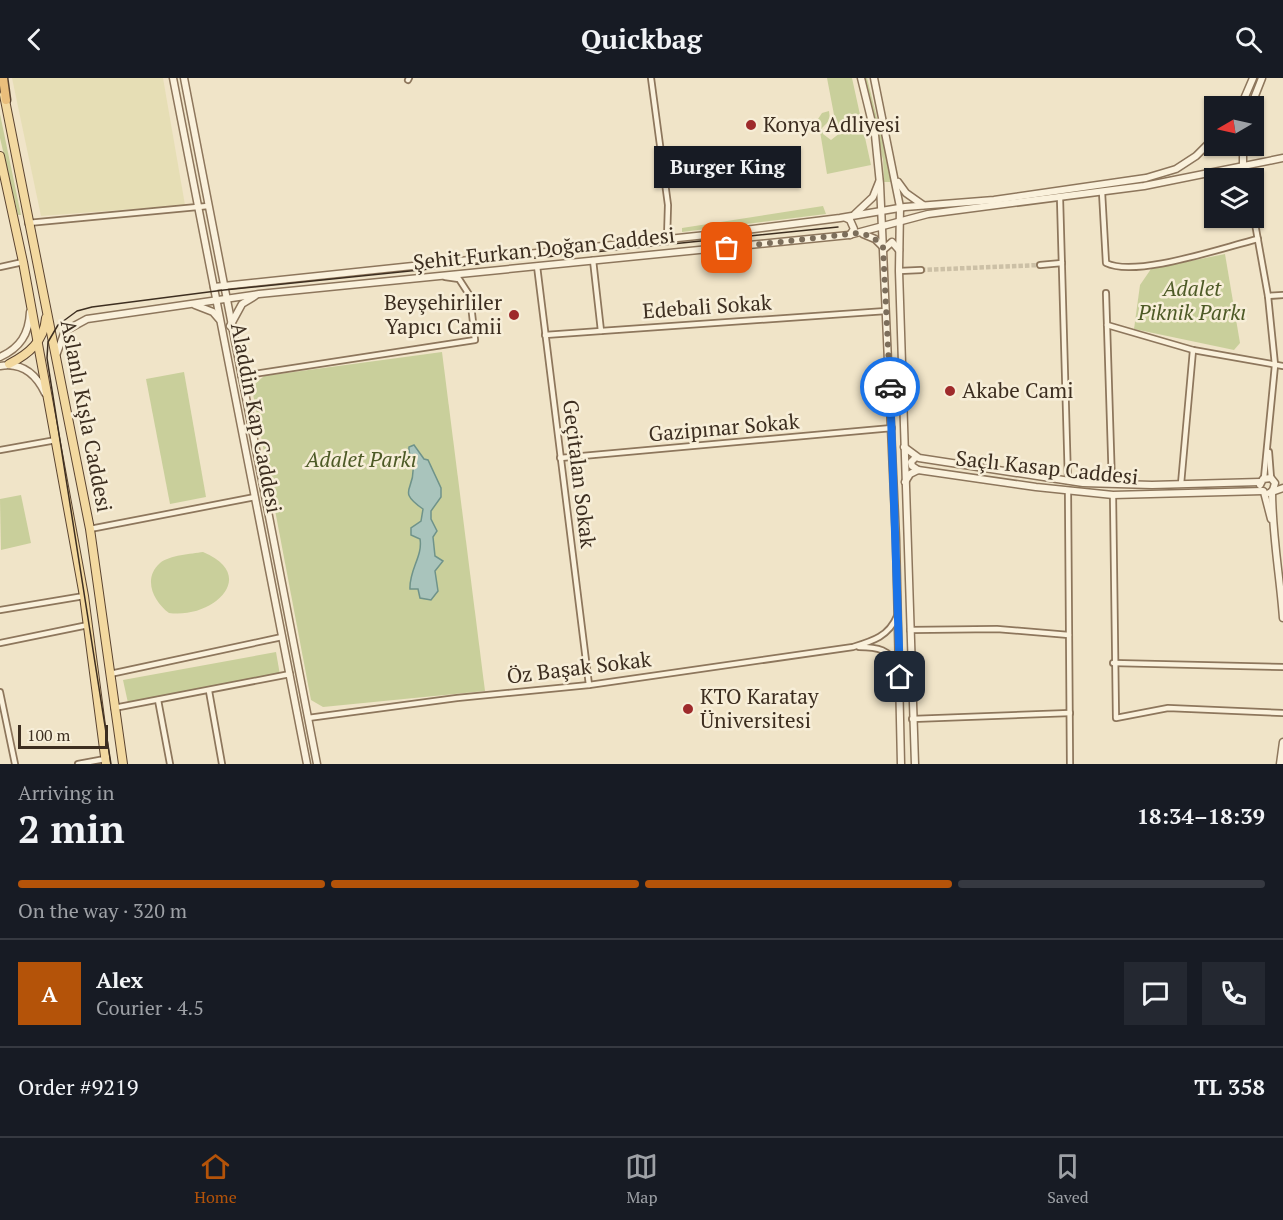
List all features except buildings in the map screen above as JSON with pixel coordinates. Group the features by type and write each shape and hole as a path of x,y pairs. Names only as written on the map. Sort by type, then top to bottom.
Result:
{"highway":[{"path":"2,78 6,100"}],"main road":[{"name":"Aslanlı Kışla Caddesi","path":"6,100 28,223 57,353 90,529 123,764"},
{"name":"Aslanlı Kışla Caddesi","path":"0,156 23,262 84,596 106,761"},
{"path":"9,364 37,344 46,322 45,304"}],"street":[{"name":"Aladdin Kap Caddesi","path":"173,78 307,764"},
{"name":"Aladdin Kap Caddesi","path":"184,78 230,327 255,440 317,764"},
{"path":"651,78 669,205 667,239"},
{"path":"861,78 875,135 880,178 879,228 883,250 892,428 901,763"},
{"path":"874,78 897,180 901,221 899,271 915,764"},
{"path":"1245,96 1253,78"},
{"path":"1255,96 1262,78"},
{"name":"Şehit Furkan Doğan Caddesi","path":"214,287 667,239 840,218 900,207 994,200 1161,175 1176,169 1204,148"},
{"path":"1243,156 1244,168"},
{"name":"Şehit Furkan Doğan Caddesi","path":"57,353 65,331 87,319 259,294 849,235 911,218 1102,192 1283,158"},
{"path":"852,216 873,197 880,178"},
{"path":"897,180 906,193 923,206"},
{"path":"1102,192 1103,245 1106,263 1114,267 1150,266 1258,239"},
{"path":"1060,198 1068,481"},
{"path":"28,223 208,206"},
{"path":"840,218 850,220 854,225 853,233 849,235"},
{"path":"900,230 911,218"},
{"path":"1256,228 1268,296 1275,365 1267,479 1263,492 1281,569 1283,618"},
{"path":"859,233 873,237 883,250"},
{"path":"883,250 884,246 892,242 899,250"},
{"path":"593,260 601,331"},
{"path":"0,267 23,262"},
{"path":"1040,265 1062,263"},
{"name":"Geçitalan Sokak","path":"537,266 589,685"},
{"path":"899,271 921,270"},
{"path":"240,376 475,340 470,296 465,285 459,279 440,276"},
{"path":"1106,293 1112,484"},
{"path":"230,327 242,304 259,294"},
{"path":"1268,296 1283,295"},
{"path":"0,357 14,349 25,335 29,325 29,302"},
{"path":"192,303 213,312 220,322"},
{"name":"Edebali Sokak","path":"545,335 886,311"},
{"path":"1107,325 1193,350 1283,366"},
{"path":"1181,484 1193,350"},
{"path":"0,366 9,364 21,367 34,376 47,399"},
{"name":"Gazipınar Sokak","path":"560,458 892,428"},
{"path":"0,450 56,440"},
{"path":"904,446 916,458 911,464 918,470 910,474 905,482"},
{"name":"Saçlı Kasap Caddesi","path":"916,458 1068,481 1112,484 1181,484 1267,479 1283,482"},
{"name":"Saçlı Kasap Caddesi","path":"918,470 1113,495 1263,492 1283,489"},
{"path":"1267,479 1275,485 1271,520"},
{"path":"1068,491 1070,764"},
{"path":"1113,495 1113,663 1116,718 1168,708 1283,713"},
{"path":"90,529 255,497"},
{"path":"0,610 84,596"},
{"path":"853,647 882,636 892,628 898,614"},
{"path":"0,643 88,625"},
{"path":"910,630 997,629 1069,635"},
{"path":"110,674 282,637"},
{"path":"853,647 885,650 895,660 900,677"},
{"name":"Öz Başak Sokak","path":"308,718 449,699 589,685 853,647"},
{"path":"1113,663 1283,667"},
{"path":"114,708 290,674"},
{"path":"209,691 222,764"},
{"path":"0,692 15,764"},
{"path":"158,700 170,764"},
{"path":"912,718 1070,713"},
{"path":"1280,764 1283,746"},
{"path":"78,764 106,761"}],"shaded area":[{"path":"12,78 163,78 185,205 41,216"}],"green space":[{"path":"827,78 852,78 871,165 827,174 818,119 822,113 829,111 830,120 822,128 823,134 831,140 840,133 835,120"},
{"path":"863,78 867,78 893,182 884,182 883,160"},
{"path":"0,114 21,215 18,215 0,138"},
{"path":"823,206 826,214 682,232 682,228"},
{"name":"Adalet Piknik Parkı","path":"1225,254 1240,343 1234,350 1134,329 1140,285 1151,269"},
{"name":"Adalet Parkı","path":"442,352 485,691 323,707 311,700 253,394 255,384 264,376"},
{"path":"184,372 206,497 170,504 146,379"},
{"path":"21,495 31,543 1,550 0,499"},
{"path":"203,552 219,561 228,572 229,583 224,593 201,609 186,613 169,613 159,603 152,590 152,576 155,569 169,558"},
{"path":"276,652 280,675 128,703 123,680"}],"water":[{"path":"414,445 424,459 428,460 441,488 441,497 431,511 431,519 437,531 433,537 435,556 443,561 435,571 438,591 431,600 420,598 418,589 410,589 420,545 420,539 411,535 411,528 421,521 423,509 408,494 413,475 409,447"}],"tunnel":[{"path":"921,270 1040,265"}],"tram line":[{"path":"111,764 47,358 48,342 58,325 77,311 92,307 224,290 838,227"}],"way so far":[{"path":"727,248 859,233 868,234 876,239 883,247 890,387"}],"place":[{"name":"Konya Adliyesi","path":"751,125"},
{"name":"Burger King","path":"727,248"},
{"name":"Beyşehirliler Yapıcı Camii","path":"514,315"},
{"name":"Akabe Cami","path":"950,391"},
{"name":"KTO Karatay Üniversitesi","path":"688,709"}],"route":[{"path":"890,387 900,677"}]}
